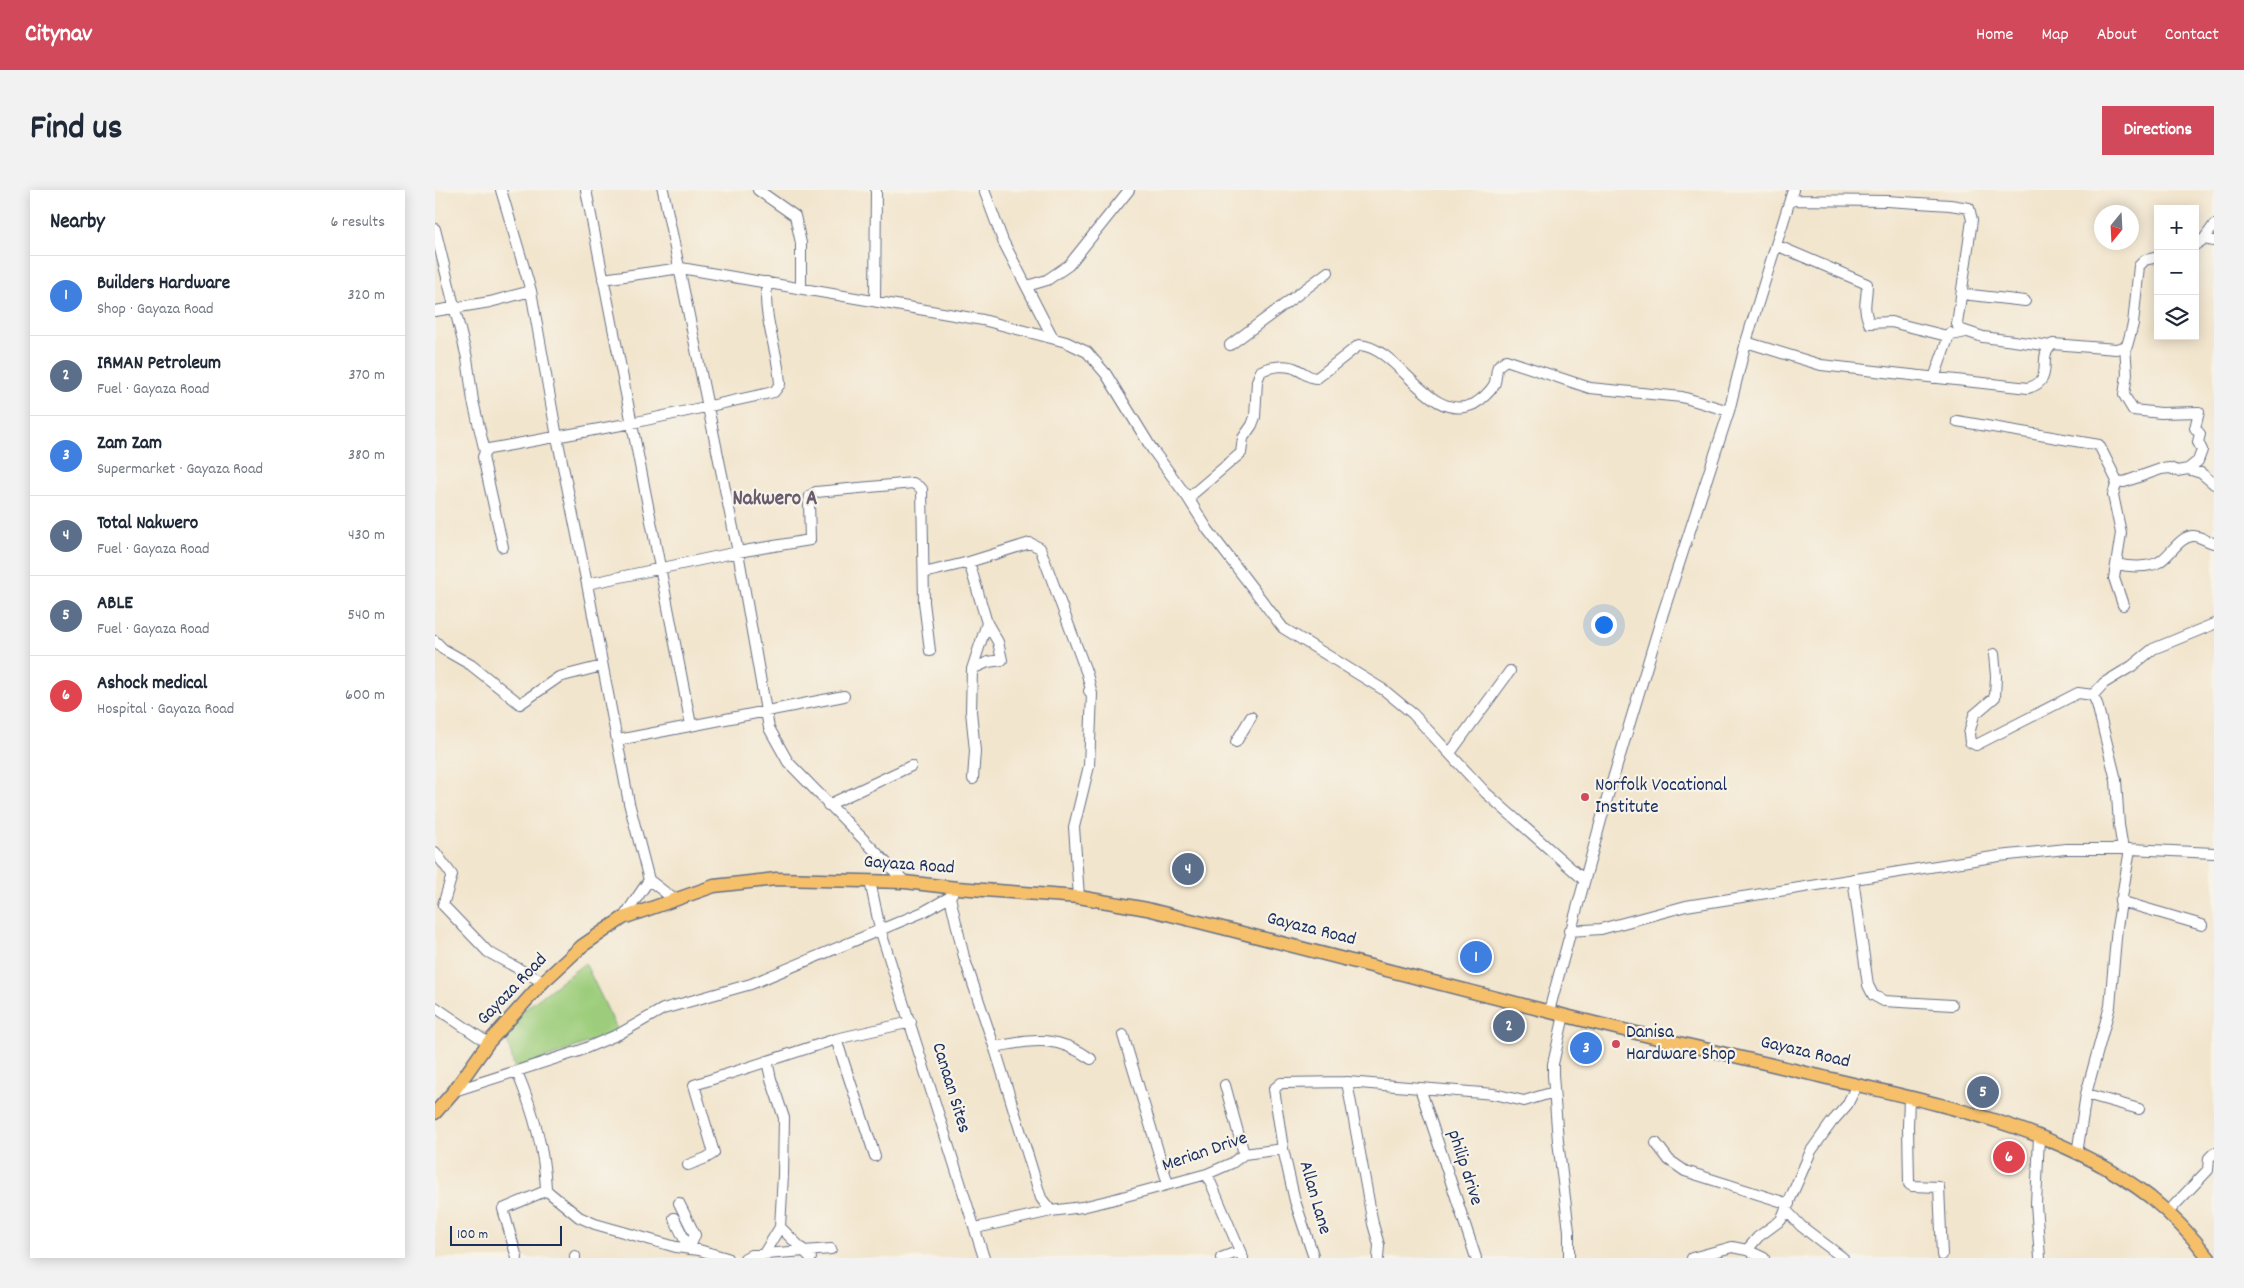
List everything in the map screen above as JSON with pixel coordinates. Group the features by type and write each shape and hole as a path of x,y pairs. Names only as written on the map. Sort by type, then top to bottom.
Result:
{"main road":[{"name":"Gayaza Road","path":"436,1112 454,1091 488,1043 543,982 582,946 623,918 714,886 776,879 905,882 953,893 1079,896 1147,909 1564,1015 1857,1085 1981,1117 2039,1136 2119,1176 2151,1198 2210,1254"}],"street":[{"path":"501,190 531,292 557,437 629,802 649,880 675,900"},
{"path":"586,190 691,725"},
{"path":"663,190 681,268 738,552 769,728 788,762 905,882"},
{"path":"758,190 795,216 801,243 801,287"},
{"path":"875,301 876,190"},
{"path":"984,190 1003,241 1053,338"},
{"path":"1027,286 1047,280 1069,266 1129,190"},
{"path":"1549,1010 1583,879 1663,613 1729,411 1746,342 1791,195 1832,202 1887,201 1969,208 1972,213 1972,220 1957,324 1947,336 1934,378"},
{"path":"2204,242 2214,225"},
{"path":"435,229 456,307 467,358 473,401 485,452 483,457 503,547"},
{"path":"1776,245 1867,284 1867,298 1864,309 1869,323 1891,322 1947,336 1965,332"},
{"path":"1957,324 1959,329 1983,337 2051,346 2116,349 2125,346 2129,343 2133,324 2139,266 2145,260 2154,258"},
{"path":"603,279 681,268 801,287 983,320 1078,346 1095,360 1124,402 1152,449 1220,546 1283,628 1391,696 1413,714 1486,793 1583,879"},
{"path":"1230,344 1328,272"},
{"path":"485,452 489,449 765,396 778,389 780,374 765,303 767,282"},
{"path":"435,311 491,302 531,292"},
{"path":"1962,294 2025,301"},
{"path":"1746,342 1821,365 2028,388 2037,386 2042,380 2046,357 2051,346"},
{"path":"1188,498 1241,453 1243,438 1255,417 1257,381 1261,371 1276,367 1293,368 1311,378 1317,378 1359,345 1368,346 1380,352 1435,399 1452,407 1465,407 1484,396 1495,384 1496,370 1499,364 1506,360 1591,388 1682,397 1729,411"},
{"path":"2125,346 2127,374 2124,395 2133,410 2161,413 2199,412 2195,428 2200,434 2197,442 2202,450 2198,461 2188,469"},
{"path":"1957,421 2099,445 2117,481 2113,495 2121,533 2114,578 2123,605"},
{"path":"2117,481 2124,482 2161,468 2170,468 2177,471 2188,469 2201,472 2214,484"},
{"path":"587,584 738,552 810,540 809,502 810,496 815,492 913,483 922,489 924,602 930,651"},
{"path":"2117,564 2127,566 2159,562 2184,539 2195,535 2214,542"},
{"path":"924,573 969,562 1030,543 1040,548 1087,674 1091,693 1089,766 1074,827 1079,896"},
{"path":"969,562 987,623 998,642 1002,660 988,662 972,669"},
{"path":"973,779 975,751 971,711 972,669 987,623"},
{"path":"2093,695 2104,683 2153,649 2214,624"},
{"path":"435,641 443,649 471,665 520,704 559,677 602,666"},
{"path":"1994,654 1996,690 1991,701 1979,708 1974,715 1969,739 1972,744 1980,743 2078,693 2093,695"},
{"path":"1450,753 1510,671"},
{"path":"2077,1154 2086,1094 2110,1006 2127,849 2116,780 2097,704 2093,695"},
{"path":"618,740 844,696"},
{"path":"1236,742 1251,717"},
{"path":"829,804 911,766"},
{"path":"1569,931 1601,929 1686,906 1999,856 2066,849 2127,849 2214,853"},
{"path":"435,852 452,875 443,905 488,952 543,982"},
{"path":"1853,879 1868,985 1873,995 1884,1001 1951,1005"},
{"path":"623,918 649,880"},
{"name":"Canaan Sites","path":"870,881 880,929 911,1022 984,1258"},
{"path":"454,1091 579,1052 619,1034 663,1009 751,984 923,912 953,893 964,958 1041,1198 1051,1210"},
{"path":"2120,901 2202,925"},
{"path":"435,1007 488,1043"},
{"path":"1564,1015 1553,1064 1558,1141 1569,1231 1569,1258"},
{"path":"688,1165 714,1153 694,1085 835,1040 911,1022"},
{"path":"1123,1036 1168,1184"},
{"path":"835,1040 875,1156"},
{"path":"994,1047 1049,1041 1075,1048 1091,1059"},
{"path":"763,1254 780,1226 783,1118 767,1061"},
{"path":"517,1072 531,1107 539,1138 545,1167 546,1190 579,1217 595,1224 676,1247 727,1258"},
{"path":"1283,1149 1274,1089 1276,1085 1310,1082 1347,1082 1494,1094 1524,1101 1554,1092"},
{"path":"1347,1082 1373,1224 1379,1245 1378,1258"},
{"path":"1225,1085 1244,1154"},
{"path":"1747,1250 1758,1237 1781,1220 1811,1151 1831,1123 1847,1105 1857,1085"},
{"name":"philip drive","path":"1420,1088 1476,1258"},
{"path":"2086,1094 2139,1109"},
{"path":"1909,1098 1909,1184 1912,1186 1939,1187 1942,1255"},
{"path":"2039,1136 2036,1204 2040,1258"},
{"path":"1656,1143 1669,1160 1685,1171 1787,1207 1801,1226 1843,1258"},
{"name":"Merian Drive","path":"976,1228 1051,1210 1082,1207 1207,1174 1244,1154 1283,1149"},
{"name":"Allan Lane","path":"1283,1149 1295,1201 1313,1256"},
{"path":"2167,1213 2208,1170 2209,1158 2214,1153"},
{"path":"1207,1174 1242,1255 1221,1258"},
{"path":"517,1258 503,1209 546,1190"},
{"path":"679,1203 695,1235 696,1252"},
{"path":"674,1218 696,1252"},
{"path":"780,1226 807,1255"},
{"path":"1692,1258 1718,1255 1732,1247 1747,1250 1765,1258"},
{"path":"745,1258 763,1254 807,1255 831,1249"}],"green space":[{"path":"585,963 618,1031 515,1070 507,1039 519,1014"}],"place":[{"name":"Norfolk Vocational Institute","path":"1585,797"},
{"name":"Total Nakwero","path":"1188,869"},
{"name":"Builders Hardware","path":"1476,957"},
{"name":"IRMAN Petroleum","path":"1509,1026"},
{"name":"Danisa Hardware Shop","path":"1616,1044"},
{"name":"Zam Zam","path":"1586,1048"},
{"name":"ABLE","path":"1983,1092"},
{"name":"Ashock medical","path":"2009,1157"}],"district":[{"name":"Nakwero A","path":"775,500"}]}
